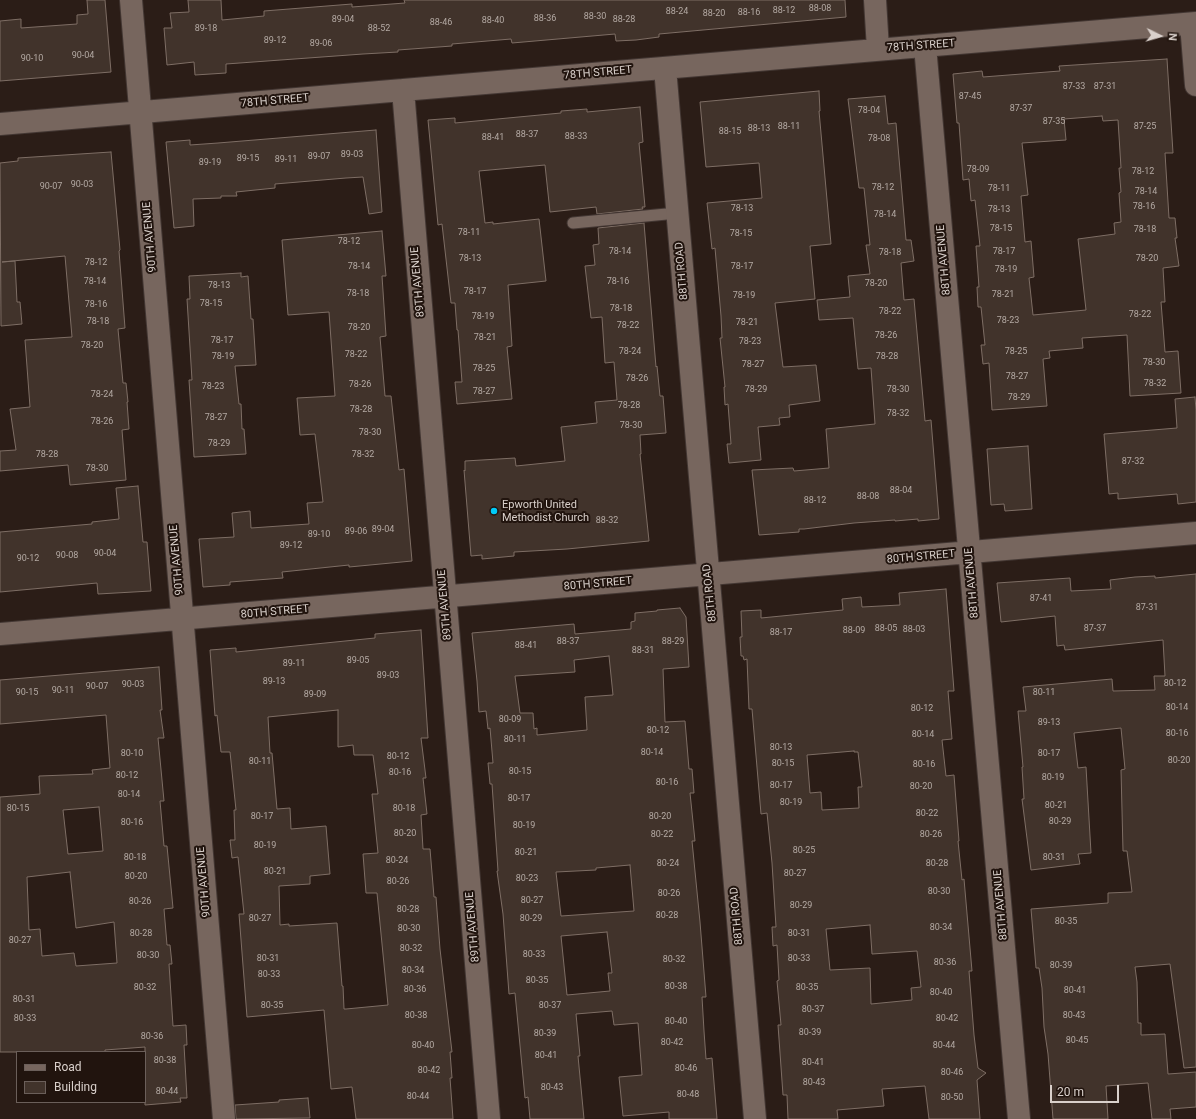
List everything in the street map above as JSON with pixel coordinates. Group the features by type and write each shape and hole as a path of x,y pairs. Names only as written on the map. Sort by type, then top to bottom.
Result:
{"street":[{"name":"90TH AVENUE","path":"131,0 224,1119"},
{"path":"875,0 878,49"},
{"name":"78TH STREET","path":"0,124 1193,23"},
{"path":"1193,23 1196,85"},
{"name":"88TH AVENUE","path":"925,46 1019,1119"},
{"name":"88TH ROAD","path":"664,68 755,1119"},
{"name":"89TH AVENUE","path":"403,90 444,597 489,1119"},
{"name":"80TH STREET","path":"0,634 182,620 1196,534"}],"lane":[{"path":"573,224 677,213"}],"building":[{"path":"87,0 105,0 111,72 0,81 0,21 21,19 21,28 77,24 77,15 88,14"},
{"path":"188,0 221,0 222,20 264,16 264,11 352,4 352,7 405,3 404,0 845,0 846,17 659,34 659,37 636,40 616,41 615,34 512,43 511,39 452,44 452,46 398,50 398,52 226,64 226,73 195,75 194,62 167,65 164,28 172,28 170,13 189,12"},
{"path":"1167,59 1173,153 1165,153 1169,218 1175,218 1177,238 1175,238 1179,266 1163,268 1165,302 1161,302 1165,352 1178,351 1181,393 1130,396 1127,335 1082,338 1083,348 1049,351 1050,358 1043,359 1047,406 992,410 989,363 983,364 981,345 985,345 981,307 978,307 977,287 979,287 976,246 980,246 975,200 971,201 969,179 963,180 959,123 957,123 953,74 982,71 983,77 1060,71 1059,66","holes":["1102,116 1103,121 1118,120 1121,168 1119,168 1121,222 1114,223 1115,234 1078,239 1086,310 1033,315 1029,278 1034,277 1031,241 1025,242 1021,196 1028,195 1022,143 1066,140 1064,119"]},
{"path":"819,91 819,111 831,244 810,246 815,299 775,303 783,367 816,365 820,401 789,405 790,417 779,418 780,425 758,427 761,460 729,463 727,444 731,444 728,404 725,405 725,387 720,338 722,338 721,316 715,248 712,249 707,203 762,198 759,163 706,167 700,102"},
{"path":"885,96 888,124 896,123 906,240 911,240 914,261 901,263 904,300 914,299 925,421 931,420 939,519 854,523 799,529 799,532 759,535 752,470 793,468 794,471 829,468 826,429 875,424 871,368 858,369 853,318 819,320 817,300 850,297 848,276 870,274 866,245 870,245 864,188 859,188 848,99"},
{"path":"640,107 643,142 639,143 645,207 642,207 643,209 597,214 596,207 550,212 545,165 479,171 485,223 493,222 493,224 539,219 546,281 508,285 512,346 507,347 512,399 457,404 455,382 462,382 458,330 455,303 451,303 442,224 438,225 428,120 455,118 455,123 561,113 561,111 587,109 587,112"},
{"path":"376,130 382,212 369,214 363,177 346,178 275,184 275,188 236,192 237,196 193,199 194,226 174,228 166,142 190,140 190,145"},
{"path":"111,152 120,250 125,328 118,329 123,383 126,383 128,402 129,429 122,430 126,480 70,485 68,465 0,471 0,451 16,450 10,409 30,407 25,340 72,337 65,256 2,262 15,261 17,302 20,302 22,324 1,326 0,163 18,161 18,158"},
{"path":"644,223 656,367 657,366 660,396 663,396 666,433 640,435 640,454 649,541 567,549 514,552 514,556 482,559 482,555 471,556 464,470 465,471 465,461 515,458 516,466 565,461 561,427 597,423 595,402 617,400 614,362 605,363 602,317 591,318 585,266 595,265 593,245 599,244 598,228"},
{"path":"382,231 386,276 382,276 386,336 380,337 385,396 391,396 399,470 404,469 412,561 349,567 349,565 282,572 283,578 230,582 230,585 203,587 199,539 234,537 232,513 250,511 251,528 309,524 307,503 323,502 315,434 300,435 297,398 335,396 329,312 288,315 282,240"},
{"path":"241,273 241,277 248,276 256,365 235,366 239,404 241,404 242,429 244,429 246,454 194,457 189,380 192,380 187,299 190,299 189,276"},
{"path":"1195,397 1196,502 1178,504 1177,494 1118,499 1118,493 1109,494 1104,434 1177,428 1175,399"},
{"path":"1028,446 1032,509 1005,511 1004,504 991,505 987,449"},
{"path":"138,486 143,542 147,542 151,591 98,594 97,583 0,592 0,532 92,524 92,522 119,519 116,488"},
{"path":"1196,574 1196,1067 1184,1068 1170,964 1135,967 1138,1023 1141,1023 1141,1035 1165,1034 1168,1074 1196,1072 1196,1107 1170,1109 1171,1119 1152,1119 1148,1083 1106,1086 1108,1119 1053,1119 1048,1054 1044,1027 1042,988 1039,968 1036,968 1031,909 1108,903 1108,893 1132,892 1127,851 1123,851 1121,770 1125,769 1121,728 1074,733 1078,768 1086,767 1091,853 1078,854 1080,864 1031,870 1022,799 1024,799 1023,767 1018,711 1026,711 1023,687 1112,679 1113,691 1155,690 1154,676 1165,676 1163,640 1065,650 1064,645 1057,646 1055,616 1001,622 997,583 1070,578 1071,591 1111,589 1110,580 1135,577 1155,576 1155,578"},
{"path":"946,589 954,691 948,691 952,739 942,740 946,776 954,775 958,841 962,880 964,879 972,971 969,971 974,1035 978,1068 986,1073 977,1080 980,1119 929,1119 925,1086 882,1089 884,1106 837,1110 838,1119 788,1119 787,1095 783,1095 778,1025 781,1025 777,981 779,980 777,945 773,946 772,927 776,927 772,863 767,813 761,814 752,709 749,709 747,659 744,660 743,656 741,656 741,611 761,610 761,618 843,610 842,599 861,597 862,607 900,605 899,593","holes":["854,751 858,752 862,787 858,787 859,808 822,810 821,792 810,793 807,755","870,925 872,954 917,951 921,987 911,988 912,1000 871,1004 870,968 830,970 826,929"]},
{"path":"680,608 686,617 689,667 663,669 665,722 685,721 689,769 692,769 694,793 690,793 695,841 692,841 706,997 702,997 706,1059 712,1058 717,1119 669,1119 669,1112 623,1116 619,1077 642,1075 638,1023 614,1025 612,1011 576,1014 584,1119 530,1119 528,1097 525,1098 515,993 509,994 503,914 497,871 492,784 490,784 488,763 493,763 490,728 488,729 486,711 479,712 472,633 574,624 575,634 631,629 631,622 635,621 635,613","holes":["609,656 613,695 585,697 587,730 537,735 537,728 534,729 533,713 520,713 515,676 575,672 574,660","630,865 634,911 561,916 556,872 596,870 596,868","607,932 612,973 608,973 610,991 567,995 561,936"]},
{"path":"421,630 428,738 421,738 426,778 423,778 427,814 421,815 423,849 430,849 434,897 436,897 440,949 452,1052 450,1052 452,1078 450,1078 453,1119 356,1119 352,1087 331,1089 324,1010 247,1017 239,914 244,914 238,857 232,858 230,840 235,840 234,810 236,810 230,752 221,752 217,715 215,716 210,650 236,648 236,652 375,638 375,634","holes":["338,710 338,747 353,745 354,755 373,755 378,794 372,794 378,853 363,854 366,893 377,893 388,1005 344,1009 337,923 289,926 289,924 280,925 279,886 310,884 310,876 330,874 326,826 291,829 290,808 277,809 272,753 270,753 268,717"]},
{"path":"159,667 162,710 160,710 164,738 158,738 164,801 160,801 164,846 167,846 173,908 164,909 167,945 170,945 172,964 169,964 173,1026 186,1025 187,1045 184,1045 187,1098 180,1098 181,1102 145,1105 145,1047 105,1051 0,1052 0,797 40,794 39,776 93,774 92,770 110,768 106,715 0,724 0,680","holes":["99,807 103,851 68,854 63,810","70,872 76,928 114,922 117,963 76,966 74,953 42,956 40,929 29,930 27,877"]},
{"path":"308,1098 310,1118 236,1119 235,1105 279,1102 279,1100"}],"place":[{"name":"Epworth United Methodist Church","path":"494,511"}]}
